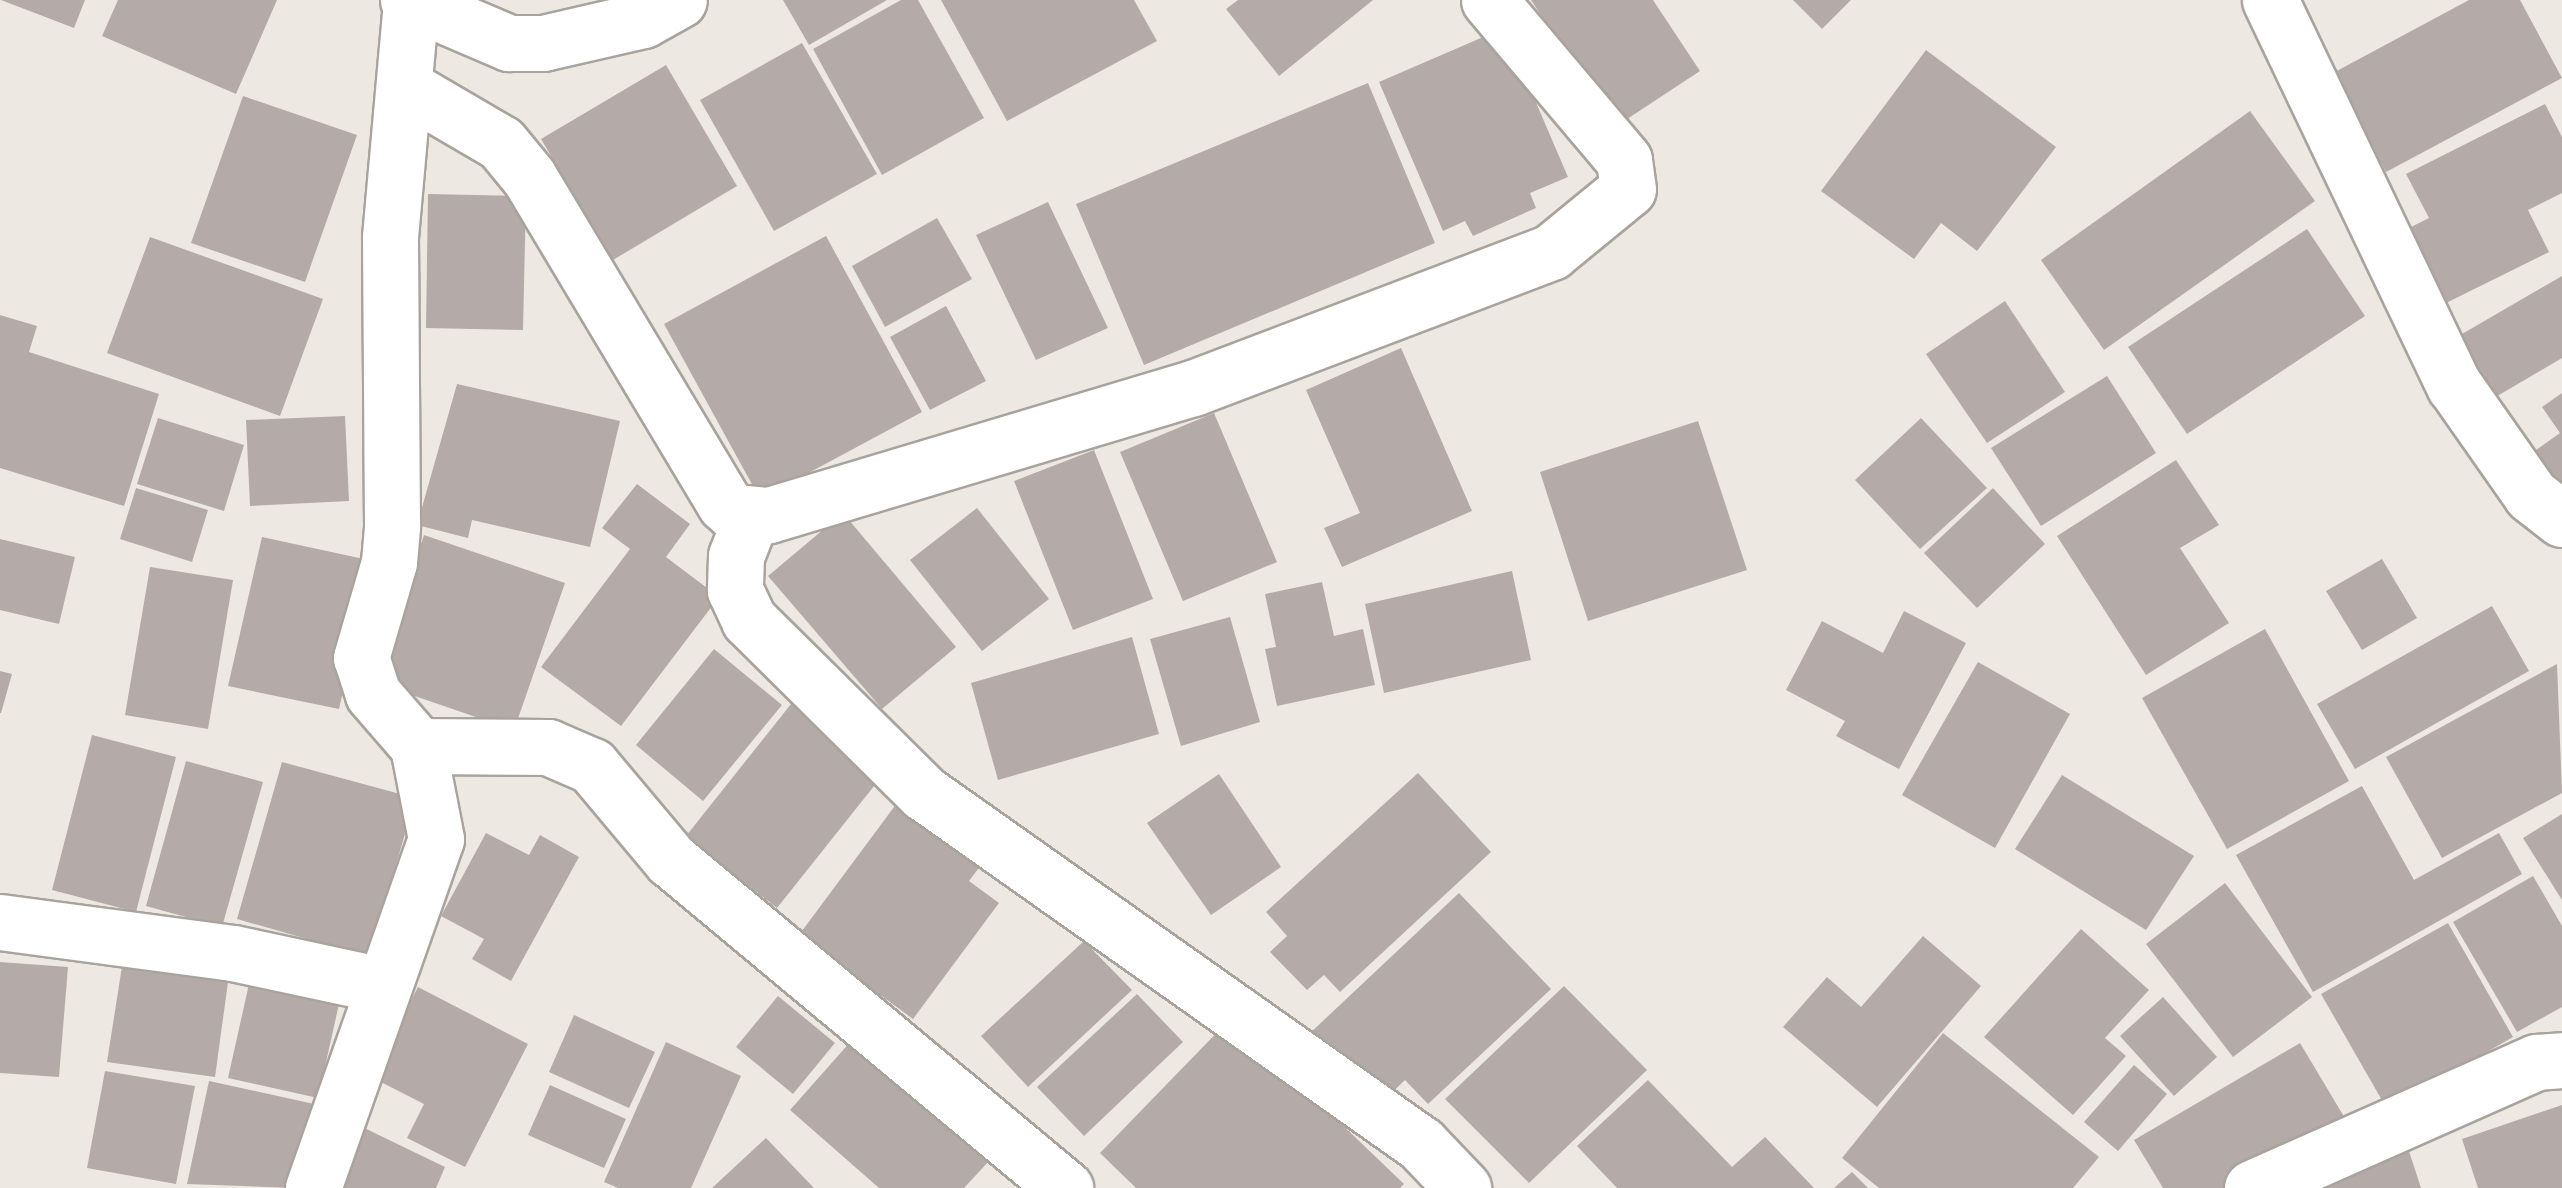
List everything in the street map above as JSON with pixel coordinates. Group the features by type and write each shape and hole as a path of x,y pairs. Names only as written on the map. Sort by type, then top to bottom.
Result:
{"street":[{"path":"313,1188 436,839 418,746 374,694 361,658 388,562 392,525 390,237 410,1 509,42 543,43 643,20 679,0"},
{"path":"405,87 469,119 520,166 726,504 752,515 1193,388 1420,307 1551,252 1628,189 1624,160 1489,0"},
{"path":"2270,0 2454,386 2531,494 2562,519"},
{"path":"752,515 736,556 735,590 750,620 924,793 1421,1144 1463,1188"},
{"path":"418,746 548,746 592,766 672,860 1065,1188"},
{"path":"0,922 213,950 382,985"},
{"path":"2252,1188 2536,1062 2562,1060"}],"building":[{"path":"1,0 85,0 74,28"},
{"path":"118,0 277,0 236,94 102,36"},
{"path":"783,0 887,0 809,45"},
{"path":"901,0 918,0 984,118 882,175 813,49"},
{"path":"941,0 1134,0 1157,41 1007,121"},
{"path":"1238,0 1373,0 1279,76 1226,9"},
{"path":"1531,0 1653,0 1700,71 1615,127"},
{"path":"1793,0 1851,0 1822,29"},
{"path":"2469,0 2520,0 2562,78 2386,172 2333,73"},
{"path":"1504,28 1568,177 1530,193 1536,208 1473,236 1465,221 1443,231 1379,82"},
{"path":"802,43 877,174 774,231 700,100"},
{"path":"1926,50 2056,147 1977,251 1941,223 1914,259 1821,191"},
{"path":"666,65 737,186 613,260 541,139"},
{"path":"1368,83 1435,243 1144,365 1076,204"},
{"path":"243,96 357,135 305,282 191,243"},
{"path":"2545,104 2562,137 2562,193 2528,210 2549,252 2442,305 2403,231 2429,218 2406,174"},
{"path":"2250,111 2315,201 2104,350 2041,260"},
{"path":"428,194 526,196 523,330 426,328"},
{"path":"1048,202 1108,328 1036,360 976,235"},
{"path":"937,218 972,279 885,327 852,266"},
{"path":"2307,229 2365,316 2187,434 2128,347"},
{"path":"826,236 922,412 760,499 664,324"},
{"path":"150,237 323,299 280,416 107,353"},
{"path":"2562,276 2562,358 2487,402 2450,341"},
{"path":"2005,301 2065,392 1987,443 1926,354"},
{"path":"946,306 986,381 930,410 890,337"},
{"path":"0,315 37,326 29,352 159,394 124,506 0,468"},
{"path":"1401,348 1472,511 1342,567 1324,528 1360,513 1306,390"},
{"path":"2107,376 2156,453 2041,526 1991,448"},
{"path":"457,384 620,421 590,547 472,520 468,538 417,525"},
{"path":"2562,393 2562,503 2522,460 2560,433 2542,407"},
{"path":"1214,413 1277,562 1183,601 1120,452"},
{"path":"345,416 349,501 250,506 246,420"},
{"path":"158,418 244,445 224,511 137,484"},
{"path":"1921,418 1987,488 1920,549 1855,480"},
{"path":"1698,421 1747,570 1588,621 1540,472"},
{"path":"1094,450 1153,599 1073,630 1014,481"},
{"path":"2176,460 2219,525 2180,548 2229,623 2146,675 2057,536"},
{"path":"637,484 690,524 666,557 719,597 621,726 541,667 630,549 602,528"},
{"path":"136,488 208,510 192,562 120,539"},
{"path":"1993,488 2045,544 1977,608 1924,553"},
{"path":"977,508 1049,599 982,651 910,560"},
{"path":"843,513 956,647 882,709 768,576"},
{"path":"424,535 565,583 514,730 374,682"},
{"path":"262,537 373,561 339,709 228,686"},
{"path":"0,539 75,557 59,624 0,610"},
{"path":"2382,559 2417,618 2362,650 2326,591"},
{"path":"150,567 233,580 208,729 125,715"},
{"path":"1512,571 1531,660 1384,693 1365,604"},
{"path":"1322,582 1334,636 1363,629 1375,685 1277,706 1265,649 1276,647 1265,594"},
{"path":"2492,606 2529,671 2355,769 2317,704"},
{"path":"1904,611 1966,643 1899,769 1836,736 1845,721 1786,690 1822,621 1883,653"},
{"path":"1230,617 1260,722 1181,746 1150,639"},
{"path":"2265,629 2349,781 2227,849 2142,698"},
{"path":"1132,637 1159,734 998,780 971,683"},
{"path":"714,649 782,705 703,801 636,745"},
{"path":"1978,662 2070,714 1995,848 1902,795"},
{"path":"2557,664 2562,793 2442,858 2386,757"},
{"path":"0,671 12,674 1,713 0,713"},
{"path":"795,699 886,771 777,908 686,836"},
{"path":"92,735 176,757 136,912 52,890"},
{"path":"186,761 263,782 222,927 146,906"},
{"path":"282,762 415,798 370,957 237,919"},
{"path":"1418,773 1491,852 1340,992 1324,975 1307,990 1270,952 1287,936 1266,912"},
{"path":"1219,774 1281,867 1211,915 1147,823"},
{"path":"2062,775 2194,856 2146,930 2015,849"},
{"path":"2362,786 2414,880 2499,833 2522,874 2313,992 2236,855"},
{"path":"897,803 981,865 969,881 999,903 913,1019 799,935"},
{"path":"2562,814 2562,900 2523,838"},
{"path":"486,833 529,855 540,835 579,857 511,981 472,959 484,939 441,916"},
{"path":"2533,876 2562,926 2562,1007 2517,1032 2453,922"},
{"path":"2225,883 2312,997 2233,1057 2146,944"},
{"path":"1459,893 1551,989 1428,1104 1405,1080 1378,1106 1309,1034"},
{"path":"2448,923 2513,1037 2387,1109 2321,994"},
{"path":"2081,929 2149,990 2105,1038 2126,1056 2073,1115 1984,1037"},
{"path":"1923,936 1981,986 1877,1107 1783,1027 1827,977 1861,1007"},
{"path":"1084,941 1132,990 1028,1087 981,1036"},
{"path":"123,960 229,975 215,1077 107,1062"},
{"path":"0,962 68,967 59,1077 0,1073"},
{"path":"251,975 341,995 318,1098 228,1078"},
{"path":"1564,986 1647,1070 1529,1183 1445,1099"},
{"path":"418,987 528,1044 465,1167 407,1138 424,1104 371,1077"},
{"path":"1137,994 1183,1042 1084,1136 1037,1087"},
{"path":"778,996 835,1043 793,1094 736,1047"},
{"path":"2163,997 2217,1057 2174,1096 2120,1036"},
{"path":"574,1015 655,1052 629,1108 549,1072"},
{"path":"1231,1018 1404,1184 1400,1188 1136,1188 1100,1153"},
{"path":"1943,1033 2099,1157 2073,1188 1879,1188 1842,1158"},
{"path":"852,1040 989,1161 964,1188 879,1188 790,1110"},
{"path":"666,1042 741,1076 691,1188 618,1188 604,1182"},
{"path":"2300,1043 2346,1120 2229,1188 2163,1188 2134,1140"},
{"path":"2134,1065 2167,1094 2118,1151 2084,1122"},
{"path":"105,1071 195,1086 176,1184 87,1168"},
{"path":"1648,1080 1732,1167 1765,1137 1814,1188 1617,1188 1577,1146"},
{"path":"209,1081 314,1104 295,1188 187,1184"},
{"path":"550,1085 626,1119 604,1168 528,1135"},
{"path":"2562,1105 2562,1188 2478,1188 2462,1139"},
{"path":"356,1124 445,1167 436,1188 326,1188"},
{"path":"766,1138 814,1188 712,1188"},
{"path":"2408,1148 2421,1188 2292,1188"},
{"path":"1852,1172 1868,1188 1834,1188"}]}
